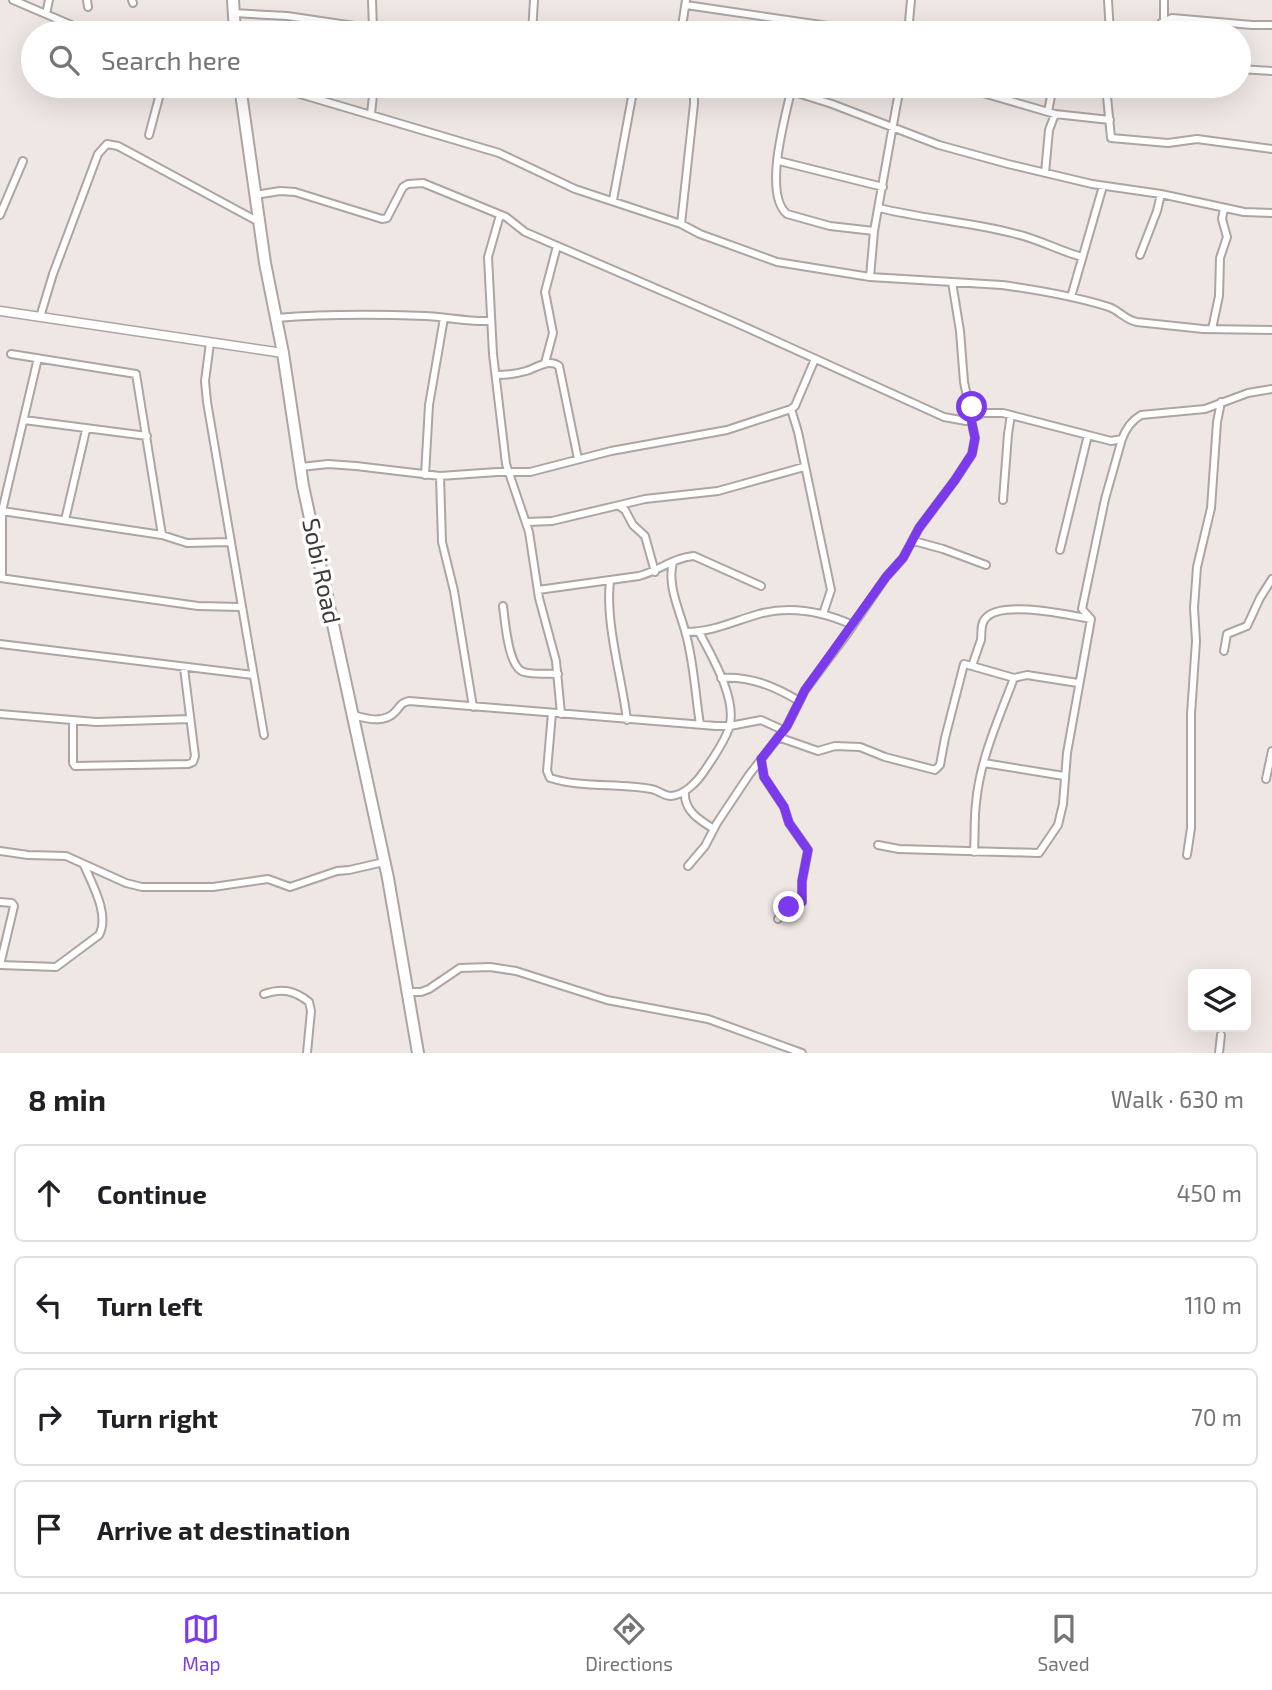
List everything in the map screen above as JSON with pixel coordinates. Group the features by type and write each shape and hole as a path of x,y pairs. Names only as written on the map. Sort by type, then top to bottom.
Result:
{"highway":[{"path":"233,0 234,21"},
{"name":"Sobi Road","path":"241,98 259,222 316,549 388,878 418,1053"}],"street":[{"path":"13,0 62,21"},
{"path":"46,14 49,0"},
{"path":"372,0 375,21"},
{"path":"533,21 534,0"},
{"path":"909,21 911,0"},
{"path":"1108,0 1109,21"},
{"path":"1164,0 1164,21 1175,18 1204,21"},
{"path":"683,21 686,3 800,21"},
{"path":"233,13 287,16 317,21"},
{"path":"1251,26 1272,25"},
{"path":"1251,70 1272,71"},
{"path":"149,135 159,98"},
{"path":"315,98 499,153 575,189 681,224 777,262 870,277 1002,285 1071,297 1114,309 1129,321 1212,329 1272,330"},
{"path":"371,114 373,98"},
{"path":"613,200 632,98"},
{"path":"681,224 694,98"},
{"path":"789,98 781,134 778,202 787,214 831,226 874,231"},
{"path":"812,98 892,125 939,145 1045,173 1244,212 1272,213"},
{"path":"870,277 874,231 898,98"},
{"path":"1000,98 1052,113 1110,120"},
{"path":"1045,173 1053,98"},
{"path":"1108,98 1111,138 1168,143 1197,139 1272,149"},
{"path":"40,317 53,274 98,154 107,144 118,146 259,222"},
{"path":"0,215 23,161"},
{"path":"779,162 883,187"},
{"path":"255,195 280,191 295,192 382,219 387,218 403,187 423,183 506,217 525,232 944,417 958,421 983,413"},
{"path":"1071,297 1102,186"},
{"path":"1140,255 1161,194"},
{"path":"879,208 910,216 965,222 1021,234 1056,250 1082,257"},
{"path":"1212,329 1219,296 1220,258 1227,237 1222,219 1224,208"},
{"path":"500,215 488,257 490,321 506,464 527,522 538,590 558,674 561,714"},
{"path":"545,363 553,332 545,292 557,246"},
{"path":"952,282 960,331 964,382 972,407 983,413 1011,415 1111,441 1122,439"},
{"path":"0,311 283,354"},
{"path":"276,318 387,315 490,321"},
{"path":"425,475 429,405 444,318"},
{"path":"210,343 205,381 206,402 264,735"},
{"path":"11,354 134,373 162,535"},
{"path":"38,358 2,511 1,578 198,607 241,607"},
{"path":"301,467 328,464 440,476 530,472 579,459 727,430 791,410 815,359"},
{"path":"496,375 525,371 545,363 555,362 559,366 579,459"},
{"path":"1091,619 1082,610 1103,510 1125,430 1141,415 1205,409 1248,393 1272,388"},
{"path":"1187,855 1191,828 1191,714 1196,641 1196,567 1211,508 1217,422 1221,402"},
{"path":"688,866 705,846 714,828 783,730 799,701 914,541 919,528 972,454 975,438 971,419 972,407"},
{"path":"1205,409 1217,422"},
{"path":"791,410 831,590 823,614"},
{"path":"1003,500 1011,415"},
{"path":"24,420 147,436"},
{"path":"65,520 86,429"},
{"path":"1060,550 1088,435"},
{"path":"1111,441 1118,455"},
{"path":"527,522 552,521 645,499 718,491 804,467"},
{"path":"440,476 442,542 454,591 473,707"},
{"path":"619,506 645,536 657,571"},
{"path":"2,511 162,535 187,543 230,542"},
{"path":"914,541 986,565"},
{"path":"538,590 610,582 657,571 686,556 694,556 761,586"},
{"path":"673,562 670,573 686,632 700,724"},
{"path":"657,571 670,573"},
{"path":"1224,651 1227,634 1247,626 1259,598 1272,579"},
{"path":"610,582 609,593 627,720"},
{"path":"597,583 609,593"},
{"path":"503,606 510,648 517,668 523,672 558,674"},
{"path":"972,666 981,638 982,624 987,615 995,611 1042,610 1091,619"},
{"path":"686,632 699,632 735,623 769,611 812,611 853,625"},
{"path":"878,845 899,849 1039,853 1058,825 1063,804 1064,776 1078,683 1091,619"},
{"path":"552,713 547,771 550,778 575,784 648,788 671,796 685,791 699,779 730,726 729,701 699,632"},
{"path":"0,643 253,675"},
{"path":"778,737 818,751 835,746 860,747 885,757 935,770 940,765 964,664 1014,678 1027,675 1078,683"},
{"path":"73,721 74,765 193,762 195,756 184,668"},
{"path":"721,678 739,677 756,681 776,687 799,701"},
{"path":"974,852 976,800 984,763 1014,678"},
{"path":"351,714 390,718 404,702 409,701 730,726 761,720 783,730"},
{"path":"0,714 73,721 190,719"},
{"path":"1266,779 1272,751"},
{"path":"761,759 764,777 784,807 789,823 808,850 802,881 802,902 786,909 778,919"},
{"path":"984,763 1064,776"},
{"path":"685,791 685,798 693,814 714,828"},
{"path":"0,851 66,856 133,886 142,887 212,887 268,879 290,887 337,871 384,862"},
{"path":"0,902 12,903 14,906 0,965 56,967 99,935 102,929 99,901 84,864"},
{"path":"407,992 429,989 460,968 491,967 516,971 607,1000 708,1019 802,1053"},
{"path":"264,994 276,990 290,991 309,1002 311,1012 307,1053"},
{"path":"1219,1053 1220,1035"}],"route":[{"path":"789,907 802,902 802,881 808,850 789,823 784,807 764,777 761,759 787,726 805,690 886,577 903,558 919,528 972,454 975,438 971,419 972,407"}]}
